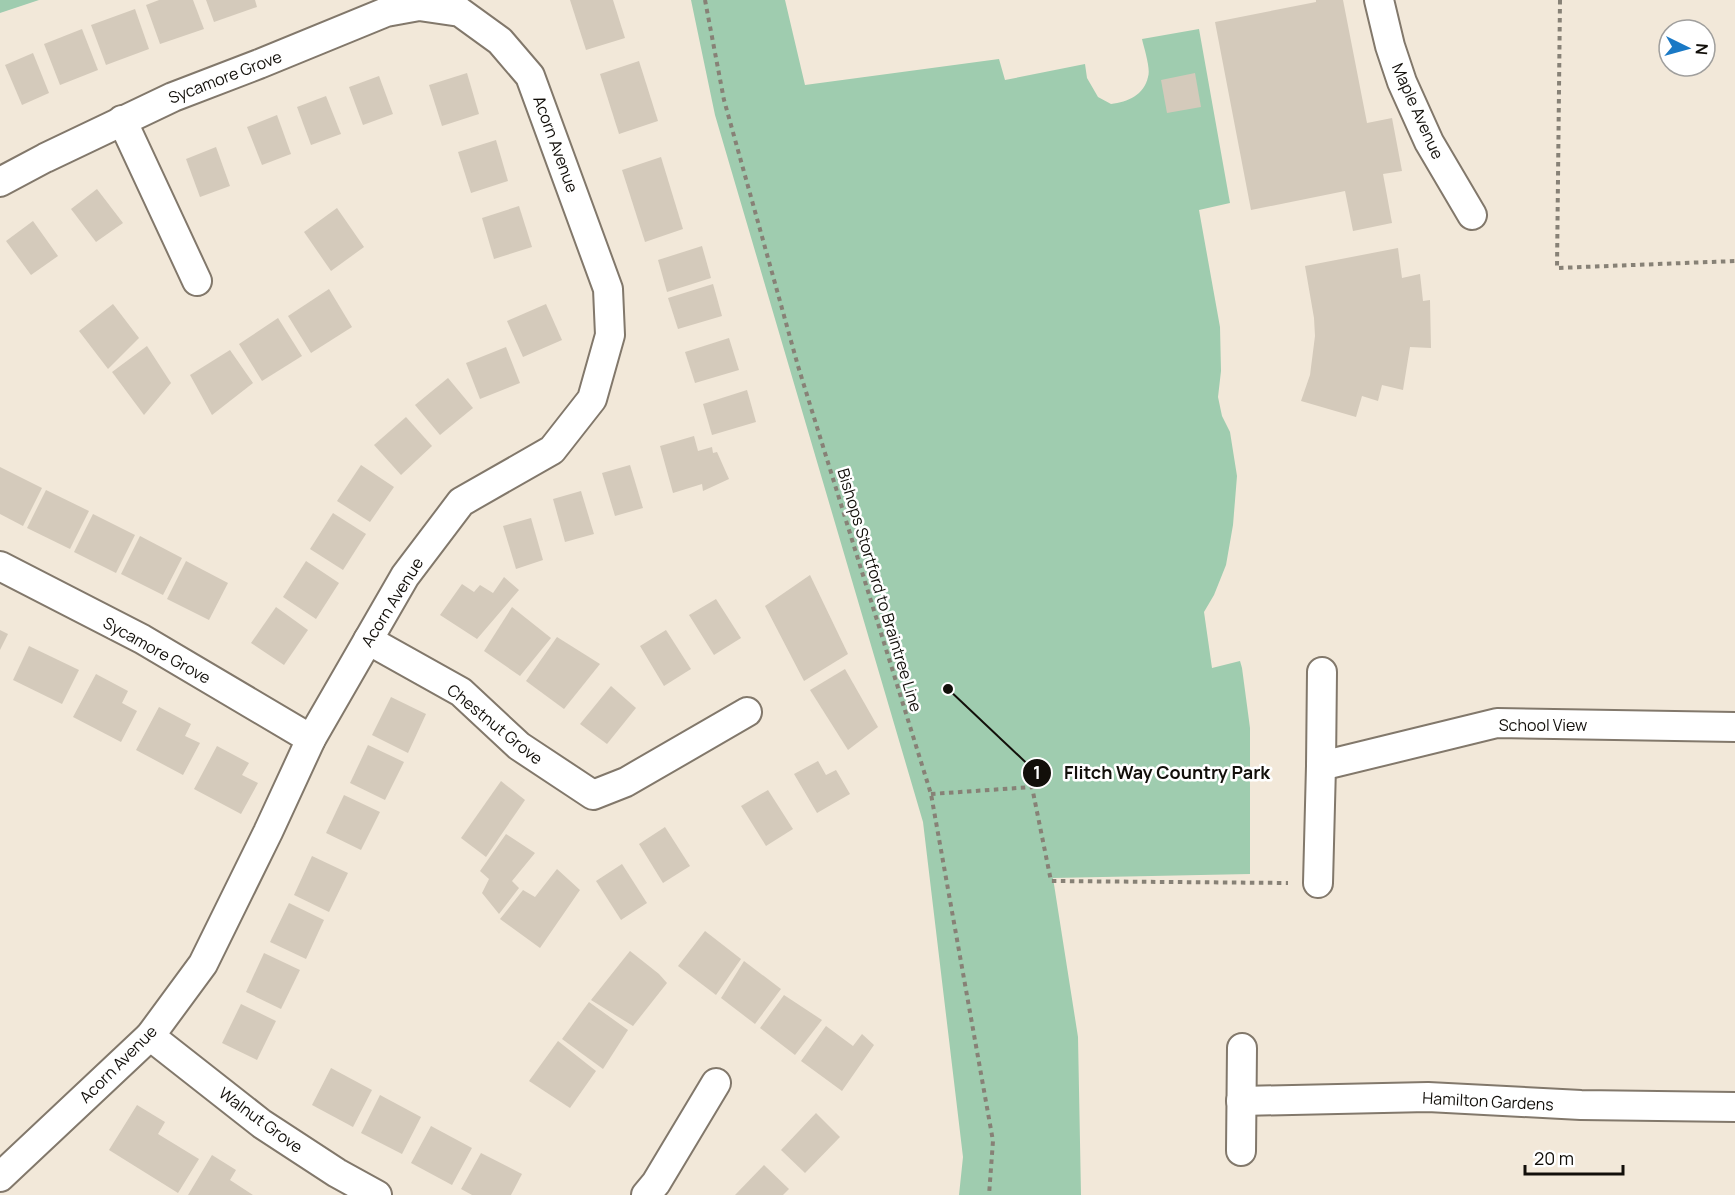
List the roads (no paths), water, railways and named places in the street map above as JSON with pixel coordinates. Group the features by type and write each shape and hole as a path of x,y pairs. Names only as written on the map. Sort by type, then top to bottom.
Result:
{"street":[{"name":"Maple Avenue","path":"1379,0 1390,46 1402,82 1429,142 1472,215"},
{"name":"Sycamore Grove","path":"0,182 122,120 173,97 386,12 419,6 463,6"},
{"name":"Acorn Avenue","path":"0,1177 150,1036 203,964 311,739 405,576 461,502 552,450 592,399 610,335 608,289 530,76 500,41 463,6"},
{"path":"122,120 197,281"},
{"name":"Sycamore Grove","path":"0,566 142,639 311,739"},
{"name":"Chestnut Grove","path":"368,640 461,692 519,746 593,795 626,782 747,712"},
{"path":"1318,883 1322,672"},
{"name":"School View","path":"1321,766 1497,723 1735,728"},
{"name":"Walnut Grove","path":"150,1036 262,1124 337,1173 378,1195"},
{"path":"1241,1151 1242,1048"},
{"path":"646,1195 656,1183 716,1083"},
{"name":"Hamilton Gardens","path":"1241,1101 1428,1097 1581,1105 1735,1107"}],"place":[{"name":"Flitch Way Country Park","path":"948,689"}]}
